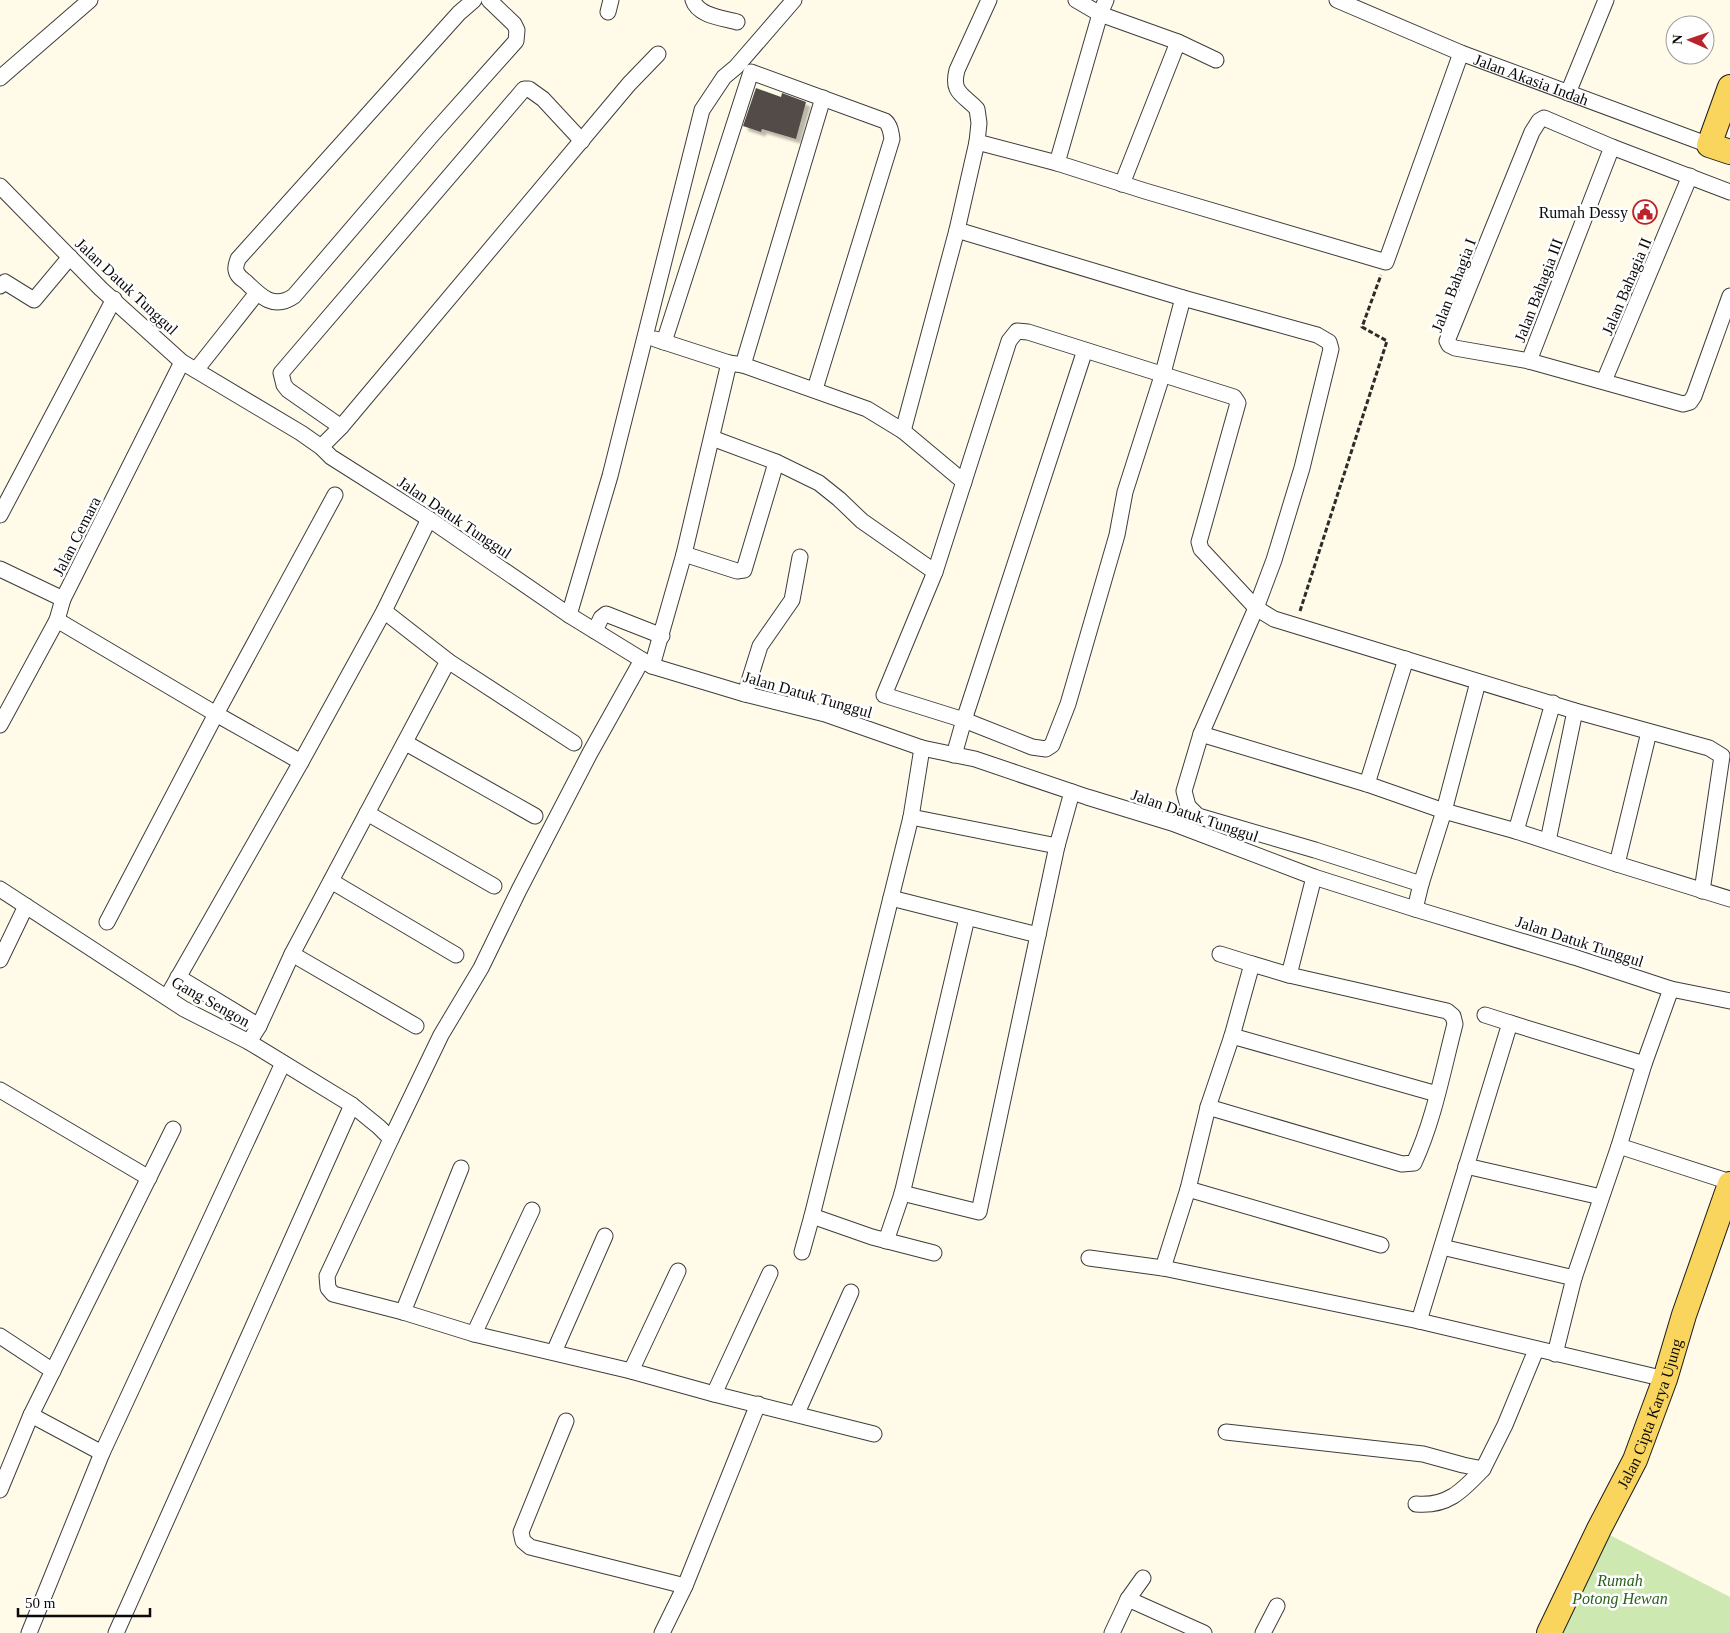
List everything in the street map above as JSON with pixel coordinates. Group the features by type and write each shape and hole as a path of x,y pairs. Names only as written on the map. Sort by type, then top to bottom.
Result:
{"main road":[{"path":"1720,148 1730,87"},
{"name":"Jalan Cipta Karya Ujung","path":"1550,1633 1634,1460 1665,1379 1684,1315 1730,1183"}],"street":[{"path":"0,78 90,0"},
{"path":"474,0 458,13 238,259 237,274 268,301 287,301 294,296 432,134 516,41 517,30 514,24 489,0"},
{"path":"693,0 694,4 703,12 737,22"},
{"path":"569,615 610,476 702,110 724,77 736,67 794,0"},
{"path":"903,431 957,230 977,142 979,123 977,109 958,91 954,82 957,70 989,0"},
{"path":"1076,0 1103,7 1216,60"},
{"name":"Jalan Akasia Indah","path":"1336,0 1461,53 1720,148"},
{"path":"1568,93 1606,0"},
{"path":"1057,163 1103,7"},
{"path":"1122,184 1178,42"},
{"path":"977,142 1057,163 1386,262 1461,53"},
{"path":"321,447 341,427 629,84 658,54"},
{"path":"664,342 751,72 884,121 892,132 892,139 815,389"},
{"path":"341,427 288,390 282,379 282,373 524,89 529,89 543,99 582,141"},
{"path":"823,98 712,438 662,636 590,753 481,968 441,1035 327,1276 328,1288 333,1294 403,1312 474,1334 631,1371 874,1434"},
{"name":"Jalan Bahagia I","path":"1730,192 1612,147 1544,118 1539,120 1532,132 1448,342 1449,345 1455,348 1529,361 1682,404 1690,402 1730,296"},
{"name":"Jalan Bahagia III","path":"1529,361 1612,147"},
{"name":"Jalan Bahagia II","path":"1604,381 1690,176"},
{"name":"Jalan Datuk Tunggul","path":"0,186 102,289 182,362 321,447 331,457 429,518 569,615 647,663 745,694 825,714 922,748 975,759 1172,823 1314,877 1671,989 1730,1001"},
{"path":"957,230 1182,298 1317,335 1329,342 1332,350 1302,468 1274,560 1256,608 1201,734 1184,791 1188,806 1198,816 1315,850 1421,884"},
{"path":"0,286 5,282 34,300 70,257"},
{"path":"196,370 257,293"},
{"path":"1182,298 1163,373 1125,492 1117,535 1068,704 1052,745 1046,749 1032,747 964,720 884,695 935,572 1009,340 1018,331 1028,332 1163,373 1234,397 1238,403 1198,542 1201,549 1256,608 1274,619 1478,682 1554,703 1574,711 1709,748 1722,756 1702,891"},
{"path":"0,515 114,299"},
{"path":"644,335 815,389 867,409 903,431 964,482"},
{"path":"954,755 1085,350"},
{"name":"Jalan Cemara","path":"0,725 57,620 63,599 182,362"},
{"path":"712,438 776,462 819,483 862,521 935,572"},
{"path":"684,554 737,571 744,570 776,462"},
{"path":"107,922 216,714 335,495"},
{"path":"167,997 301,762 384,611 429,518"},
{"path":"745,694 760,646 792,600 800,556"},
{"path":"0,569 63,599"},
{"path":"384,611 448,661 574,743"},
{"path":"595,631 601,618 606,614 662,636"},
{"path":"57,620 301,762"},
{"path":"1368,784 1406,660"},
{"path":"249,1042 259,1026 292,954 448,661"},
{"path":"1415,909 1478,682"},
{"path":"1516,831 1554,703"},
{"path":"1548,841 1574,711"},
{"path":"1617,864 1649,732"},
{"path":"1201,734 1368,784 1444,810 1730,899"},
{"path":"406,743 535,816"},
{"path":"802,1252 911,817 922,748"},
{"path":"902,1193 979,1212 1057,846 1072,792"},
{"path":"367,813 494,886"},
{"path":"911,817 1057,846"},
{"path":"1289,974 1314,877"},
{"path":"331,881 456,955"},
{"name":"Gang Sengon","path":"0,889 184,1009 249,1042 352,1105 391,1139"},
{"path":"891,898 1038,935"},
{"path":"0,960 26,906"},
{"path":"886,1241 902,1193 968,918"},
{"path":"292,954 416,1026"},
{"path":"1208,1107 1402,1164 1414,1163 1437,1094 1456,1024 1448,1011 1289,974 1220,954"},
{"path":"1163,1268 1188,1189 1208,1107 1232,1036 1252,964"},
{"path":"178,978 259,1026"},
{"path":"1555,1354 1574,1278 1619,1146 1644,1064 1671,989"},
{"path":"1485,1015 1644,1064"},
{"path":"1419,1321 1510,1023"},
{"path":"1232,1036 1437,1094"},
{"path":"29,1633 102,1453 283,1063"},
{"path":"0,1090 149,1178"},
{"path":"116,1633 352,1105"},
{"path":"0,1490 31,1415 173,1129"},
{"path":"1619,1146 1730,1183"},
{"path":"1466,1166 1601,1198"},
{"path":"403,1312 461,1168"},
{"path":"1188,1189 1381,1245"},
{"path":"474,1334 532,1210"},
{"path":"812,1216 886,1241 934,1253"},
{"path":"554,1352 604,1236"},
{"path":"1442,1247 1574,1278"},
{"path":"1089,1258 1163,1268 1419,1321 1665,1379"},
{"path":"631,1371 678,1271"},
{"path":"714,1394 770,1273"},
{"path":"797,1413 851,1292"},
{"path":"0,1336 54,1370"},
{"path":"1416,1504 1430,1506 1458,1494 1483,1469 1505,1425 1536,1350"},
{"path":"662,1633 685,1586 758,1404"},
{"path":"31,1415 102,1453"},
{"path":"566,1421 522,1532 523,1541 530,1548 685,1586"},
{"path":"1226,1432 1423,1454 1483,1469"},
{"path":"1112,1633 1128,1599 1143,1578"},
{"path":"1128,1599 1204,1633"},
{"path":"1263,1633 1277,1606"}],"path":[{"path":"1296,626 1387,341 1362,327 1386,262"}],"green space":[{"name":"Rumah Potong Hewan","path":"1600,1530 1730,1597 1730,1633 1548,1633"}],"building":[{"path":"756,88 781,97 782,93 806,102 796,139 762,129 761,132 743,126"}],"place":[{"name":"Rumah Dessy","path":"1645,212"}]}
